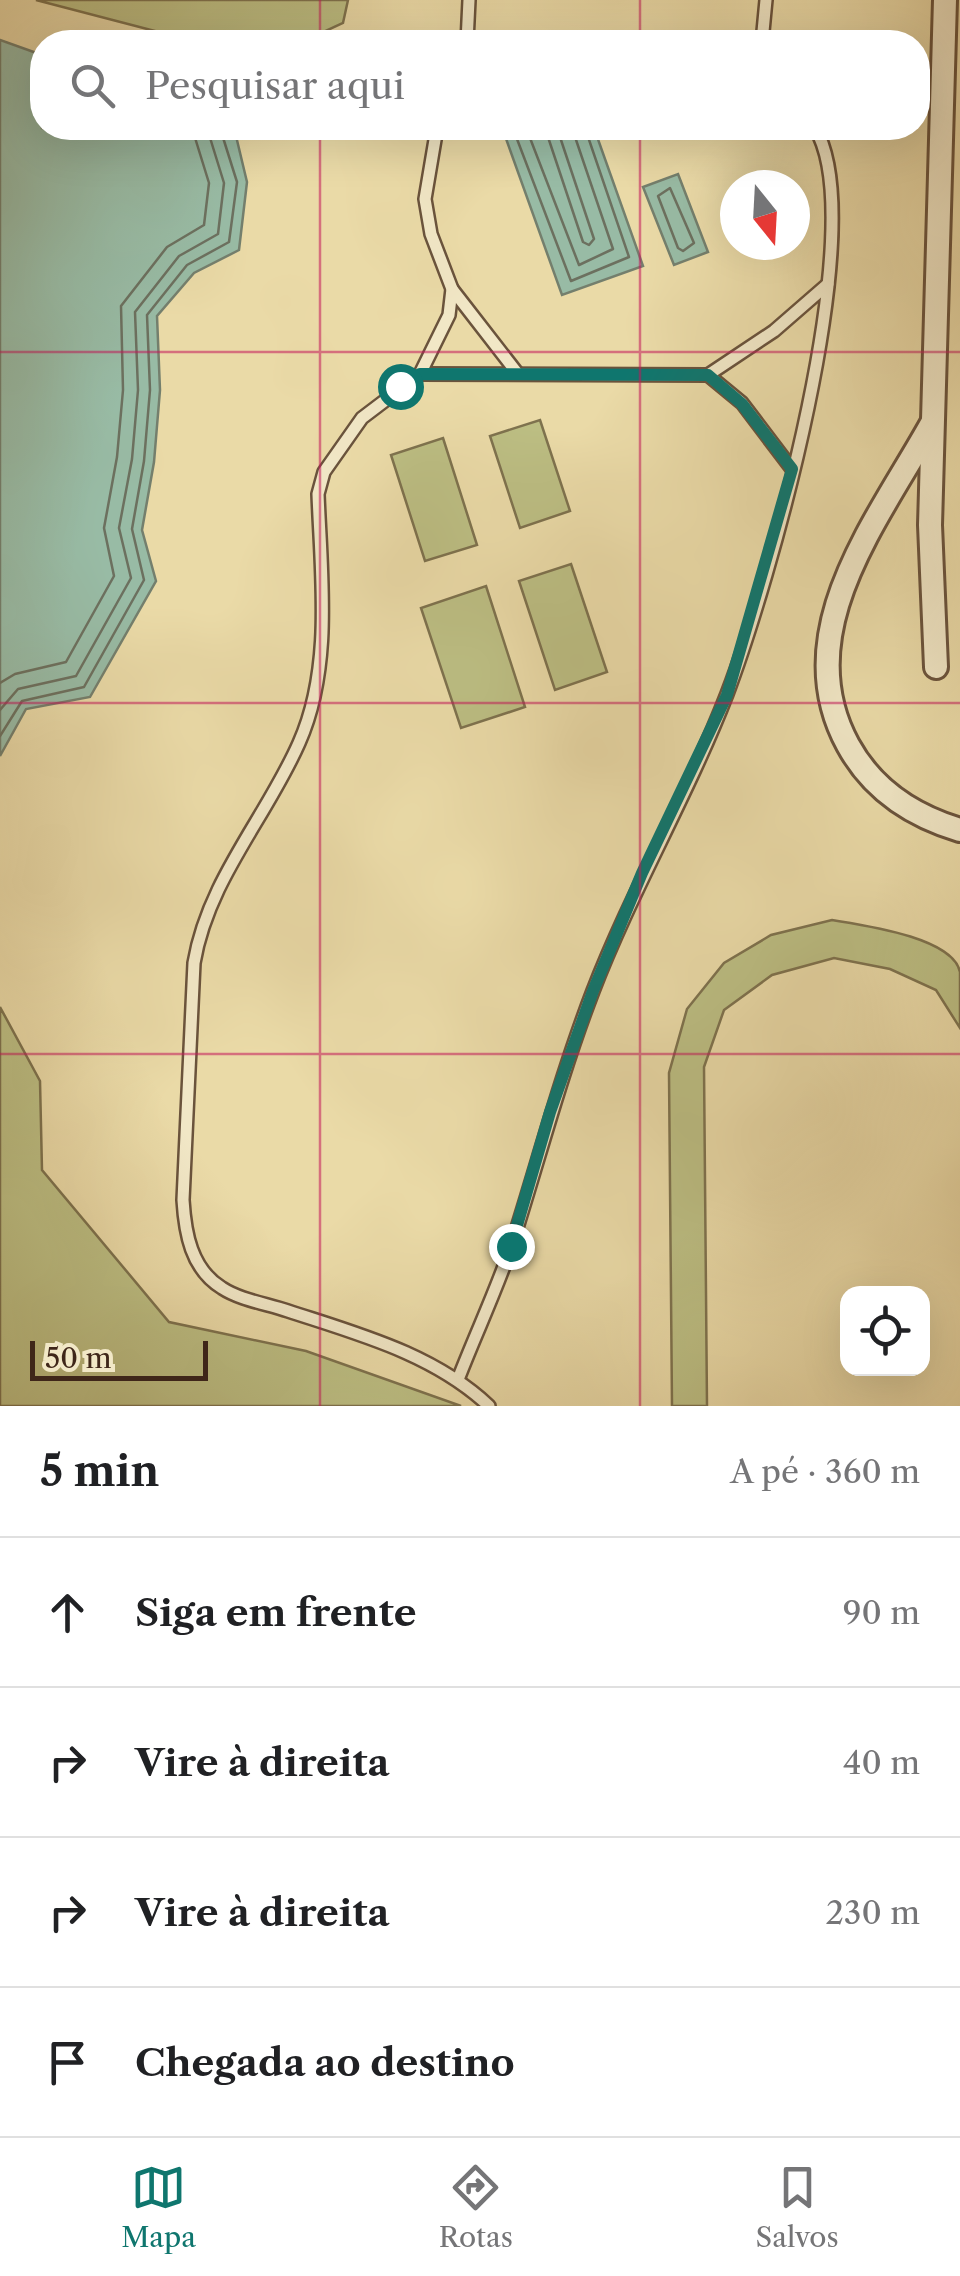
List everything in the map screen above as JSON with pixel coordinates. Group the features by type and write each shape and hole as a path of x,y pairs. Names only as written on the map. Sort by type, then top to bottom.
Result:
{"street":[{"path":"936,666 930,526 945,0"},
{"path":"935,416 864,536 839,596 829,633 827,679 839,729 862,770 904,806 960,830"}],"lane":[{"path":"467,30 468,0"},
{"path":"763,30 766,0"},
{"path":"435,140 425,199 432,234 452,289 518,374"},
{"path":"458,1378 511,1246 550,1112 593,991 642,873 727,695 792,469 823,335 835,216 832,171 820,140"},
{"path":"420,374 708,375 774,331 828,284"},
{"path":"452,289 449,316 420,374 362,418 324,472 318,494 319,670 310,715 287,768 214,894 200,927 194,962 183,1200 185,1229 193,1257 222,1288 373,1339 458,1378 488,1406"},
{"path":"708,375 742,404 792,469"}],"green space":[{"path":"36,0 348,0 343,23 328,30 151,30"},
{"path":"540,420 570,511 520,528 490,436"},
{"path":"443,438 477,545 425,561 391,455"},
{"path":"571,564 607,672 555,690 519,581"},
{"path":"486,586 525,707 461,728 421,608"},
{"path":"832,920 924,941 954,960 960,972 960,1028 936,990 890,969 834,958 772,975 724,1010 704,1067 707,1406 672,1406 669,1073 687,1009 724,963 771,935"},
{"path":"0,1007 40,1081 42,1170 169,1322 306,1351 461,1406 0,1406"}],"water":[{"path":"0,40 30,51 30,140 237,140 247,182 239,250 194,273 157,316 160,390 154,462 142,530 156,581 90,697 26,709 0,756"},
{"path":"507,140 598,140 643,266 562,295"},
{"path":"678,174 708,252 674,265 643,187"}],"route":[{"path":"400,386 420,374 708,375 742,404 792,469 770,557 727,695 642,873 593,991 550,1112 511,1246"}]}
